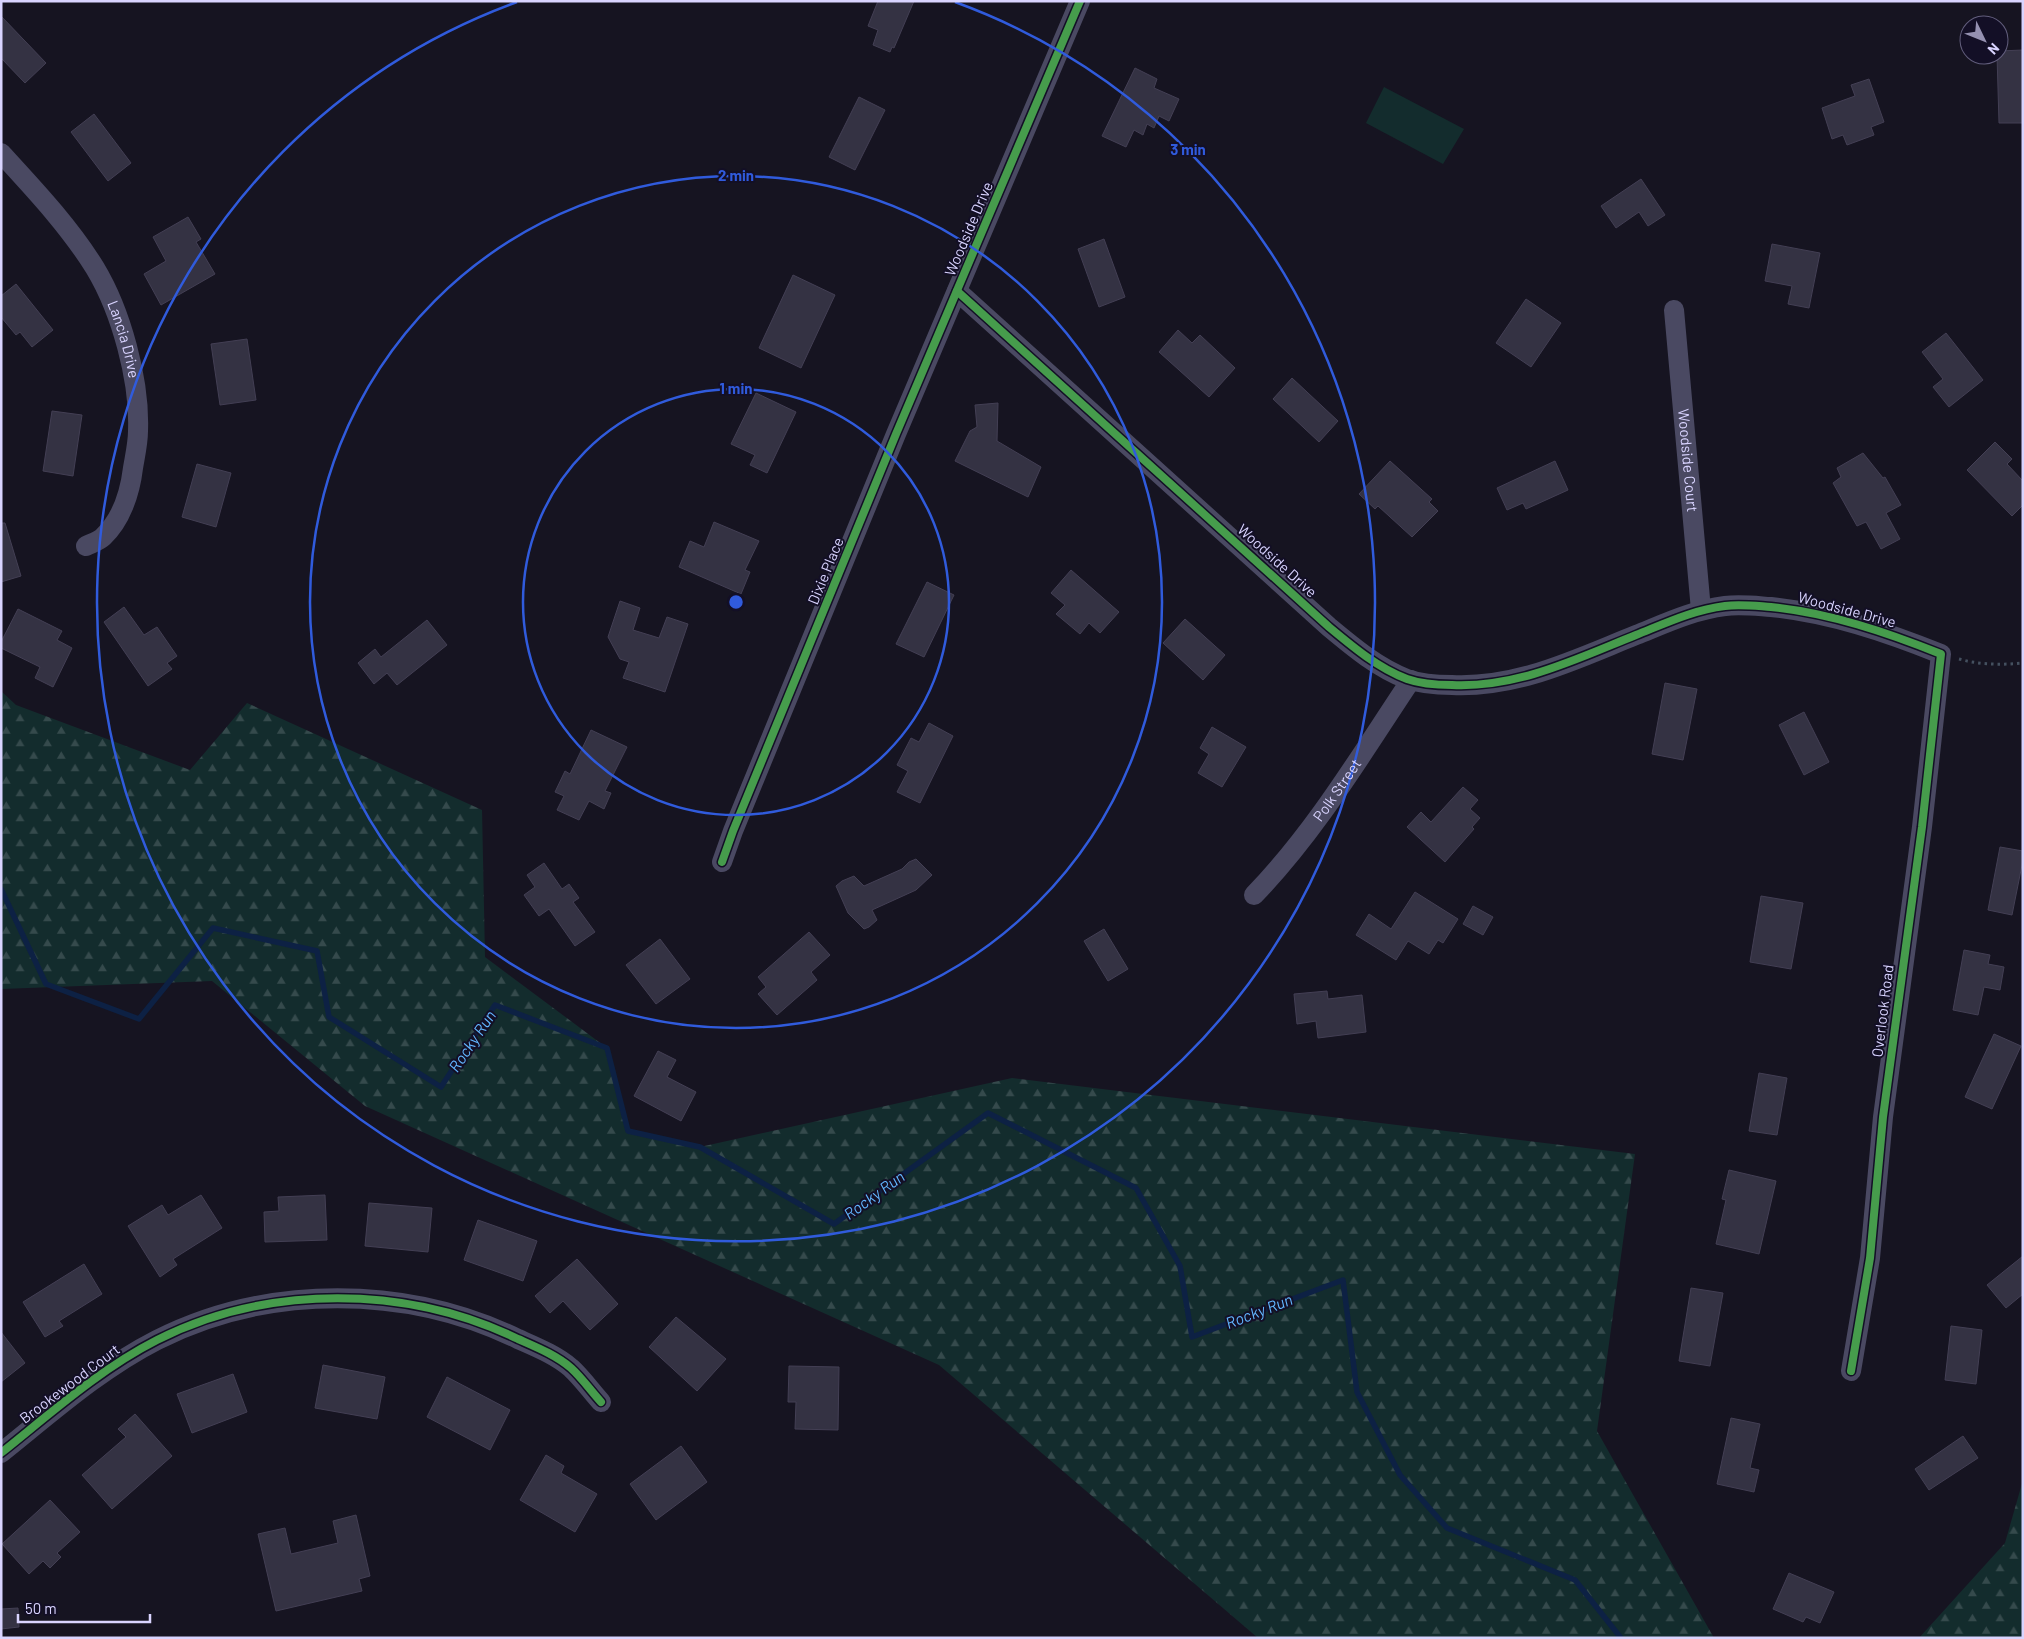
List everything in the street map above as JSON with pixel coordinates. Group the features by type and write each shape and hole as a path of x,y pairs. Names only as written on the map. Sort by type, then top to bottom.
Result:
{"street":[{"name":"Woodside Drive","path":"1080,1 957,291 1329,627 1380,666 1411,680 1438,685 1470,686 1517,680 1548,670 1677,617 1727,605 1789,609 1836,618 1875,629 1941,654"},
{"name":"Lancia Drive","path":"1,153 76,239 95,268 112,302 124,335 132,371 138,430 132,476 123,506 115,523 102,538 86,546"},
{"name":"Dixie Place","path":"722,862 733,831 957,291"},
{"name":"Woodside Court","path":"1674,310 1701,610"},
{"name":"Overlook Road","path":"1851,1371 1870,1258 1884,1107 1922,827 1941,654"},
{"name":"Polk Street","path":"1254,895 1282,867 1307,834 1411,680"},
{"name":"Brookewood Court","path":"1,1453 98,1377 158,1340 197,1323 236,1311 289,1301 332,1298 373,1300 422,1307 463,1317 505,1332 552,1355 571,1368 601,1402"}],"path":[{"path":"1941,654 1973,663 2002,665 2023,663"}],"green space":[{"path":"1384,87 1464,129 1443,164 1366,123"},
{"path":"1,691 16,705 190,770 247,703 482,810 485,957 607,1048 629,1131 700,1147 1012,1078 1635,1154 1597,1431 1714,1638 1258,1638 939,1365 365,1106 212,981 1,989"},
{"path":"2023,1480 2023,1638 1919,1638 2005,1543"}],"building":[{"path":"878,1 914,1 894,48 892,47 890,52 873,45 878,30 868,26"},
{"path":"1,16 46,63 25,83 1,58"},
{"path":"2023,50 2023,123 1999,123 1997,65 2009,65 2009,51"},
{"path":"1135,68 1157,79 1154,88 1179,99 1169,121 1159,116 1154,128 1147,124 1143,135 1134,130 1126,147 1102,136"},
{"path":"1869,79 1884,122 1871,127 1874,135 1847,145 1843,135 1832,139 1822,108 1855,96 1851,85"},
{"path":"859,97 885,110 855,170 829,157"},
{"path":"94,114 131,163 108,181 71,132"},
{"path":"1641,179 1665,215 1648,226 1639,212 1616,228 1601,206"},
{"path":"188,217 201,239 196,242 215,274 161,305 144,274 166,261 153,237"},
{"path":"1104,239 1125,297 1099,307 1078,249"},
{"path":"1772,244 1820,253 1809,308 1788,304 1792,286 1765,281"},
{"path":"793,275 835,295 801,368 759,348"},
{"path":"16,284 53,330 32,347 20,332 16,335 1,317 1,296"},
{"path":"1526,299 1561,323 1531,367 1496,343"},
{"path":"1178,330 1192,343 1200,335 1235,368 1209,397 1159,352"},
{"path":"1946,333 1983,380 1949,407 1933,387 1943,379 1922,352"},
{"path":"247,339 256,400 220,405 211,344"},
{"path":"1292,378 1338,421 1319,442 1273,399"},
{"path":"756,393 796,412 767,473 750,465 755,455 731,444"},
{"path":"998,403 997,441 1041,467 1028,497 955,461 970,431 977,427 975,405"},
{"path":"52,411 82,415 73,476 43,471"},
{"path":"1995,442 2012,459 2007,464 2023,481 2023,505 2012,516 1967,470"},
{"path":"1863,453 1883,478 1885,477 1901,505 1886,513 1900,539 1881,549 1866,522 1857,526 1833,483 1841,477 1837,468"},
{"path":"1390,461 1432,499 1429,502 1438,511 1412,537 1378,506 1375,509 1359,494"},
{"path":"1555,461 1568,490 1526,509 1523,503 1507,510 1497,488"},
{"path":"197,464 231,473 216,527 182,517"},
{"path":"714,522 759,541 745,570 750,572 741,594 679,567 690,541 704,547"},
{"path":"1,523 5,523 21,576 1,582"},
{"path":"1071,570 1119,612 1100,633 1089,623 1080,634 1056,614 1065,605 1051,593"},
{"path":"927,582 954,595 924,657 896,644"},
{"path":"620,601 640,608 633,630 659,638 667,617 688,624 665,692 623,678 629,662 620,659 608,637"},
{"path":"124,607 144,635 157,627 177,656 167,663 172,669 148,686 104,622"},
{"path":"18,609 62,631 57,640 72,648 53,687 35,678 40,667 1,648 1,642"},
{"path":"1185,619 1225,655 1203,680 1163,643"},
{"path":"427,620 447,645 397,685 387,673 374,684 358,663 375,649 381,657"},
{"path":"1665,683 1697,689 1683,760 1652,754"},
{"path":"1804,712 1829,762 1804,775 1779,725"},
{"path":"929,723 953,736 920,803 897,792 908,771 897,765 911,738 919,742"},
{"path":"1212,727 1246,747 1222,787 1198,773 1209,754 1200,748"},
{"path":"591,730 627,747 605,791 611,793 604,809 589,801 579,820 557,810 564,796 555,792 565,771 570,774"},
{"path":"1463,787 1478,800 1470,809 1480,818 1472,827 1474,829 1445,862 1407,827 1421,812 1431,822"},
{"path":"2000,847 2023,851 2023,860 2012,915 1988,910"},
{"path":"916,859 932,875 916,890 872,910 877,920 864,929 848,913 836,886 854,876 864,886 902,869 909,862"},
{"path":"544,863 562,889 569,884 579,898 573,902 595,932 575,946 549,909 539,916 524,895 535,887 527,875"},
{"path":"1415,892 1458,919 1443,943 1438,940 1429,954 1408,941 1396,960 1356,935 1369,914 1391,929"},
{"path":"1761,896 1803,903 1791,969 1750,962"},
{"path":"1473,906 1493,917 1483,935 1463,924"},
{"path":"1104,929 1128,969 1108,981 1084,941"},
{"path":"809,932 830,955 811,972 817,980 777,1015 758,994 766,987 758,977"},
{"path":"660,939 690,979 656,1004 626,965"},
{"path":"1964,950 1990,955 1988,964 2004,967 2000,990 1984,987 1978,1015 1953,1010"},
{"path":"1327,991 1328,999 1362,995 1366,1032 1318,1038 1316,1021 1297,1024 1294,994"},
{"path":"1994,1034 2021,1046 1992,1109 1965,1097"},
{"path":"658,1051 676,1060 667,1077 696,1092 681,1121 634,1096"},
{"path":"1759,1073 1787,1078 1777,1135 1749,1131"},
{"path":"1729,1170 1776,1181 1759,1254 1716,1244 1726,1200 1722,1199"},
{"path":"201,1195 222,1228 173,1259 177,1265 160,1277 128,1226 162,1205 168,1215"},
{"path":"325,1195 327,1240 265,1242 264,1212 279,1211 278,1197"},
{"path":"369,1203 432,1208 428,1252 365,1246"},
{"path":"478,1220 537,1241 523,1281 464,1260"},
{"path":"2023,1256 2023,1294 2006,1308 1987,1285"},
{"path":"577,1259 618,1304 590,1330 563,1301 550,1313 535,1296"},
{"path":"84,1264 102,1294 59,1321 63,1326 45,1337 23,1302"},
{"path":"1691,1288 1723,1293 1710,1366 1679,1361"},
{"path":"676,1317 726,1359 697,1391 649,1347"},
{"path":"1951,1326 1982,1330 1976,1384 1945,1380"},
{"path":"1,1332 25,1363 1,1382"},
{"path":"323,1365 385,1377 377,1419 315,1408"},
{"path":"789,1366 839,1367 838,1430 795,1429 796,1402 788,1402"},
{"path":"233,1374 247,1412 192,1433 177,1394"},
{"path":"447,1377 510,1410 490,1450 427,1417"},
{"path":"135,1414 172,1456 112,1509 82,1475 126,1437 118,1429"},
{"path":"1731,1418 1760,1424 1750,1468 1759,1470 1754,1492 1717,1484"},
{"path":"1963,1436 1978,1458 1929,1490 1915,1469"},
{"path":"681,1446 707,1482 656,1520 630,1484"},
{"path":"546,1455 564,1466 561,1473 597,1494 575,1532 520,1500"},
{"path":"50,1500 80,1532 57,1553 61,1557 50,1568 43,1561 29,1574 2,1544"},
{"path":"356,1515 370,1576 359,1579 362,1591 276,1611 258,1534 285,1528 291,1554 338,1543 333,1521"},
{"path":"1789,1573 1834,1592 1820,1623 1806,1617 1803,1622 1773,1609"},
{"path":"18,1608 19,1627 1,1629 1,1609"}],"waterway":[{"name":"Rocky Run","path":"1,889 46,984 139,1019 213,928 317,951 329,1017 441,1087 495,1005 607,1048 628,1131 700,1147 834,1224 988,1113 1136,1188 1180,1266 1192,1337 1343,1280 1357,1392 1400,1475 1447,1528 1575,1580 1621,1638"}],"cycle path":[{"path":"722,862 896,434 1080,1"},
{"path":"957,291 1329,627 1376,663 1407,679 1435,684 1476,685 1523,677 1569,662 1680,618 1713,608 1731,605 1793,610 1858,624 1941,654 1922,827 1883,1117 1870,1258 1851,1371"},
{"path":"1,1453 96,1378 157,1340 200,1322 245,1309 291,1301 338,1298 384,1301 430,1309 475,1321 532,1345 559,1359 575,1372 601,1402"}]}
